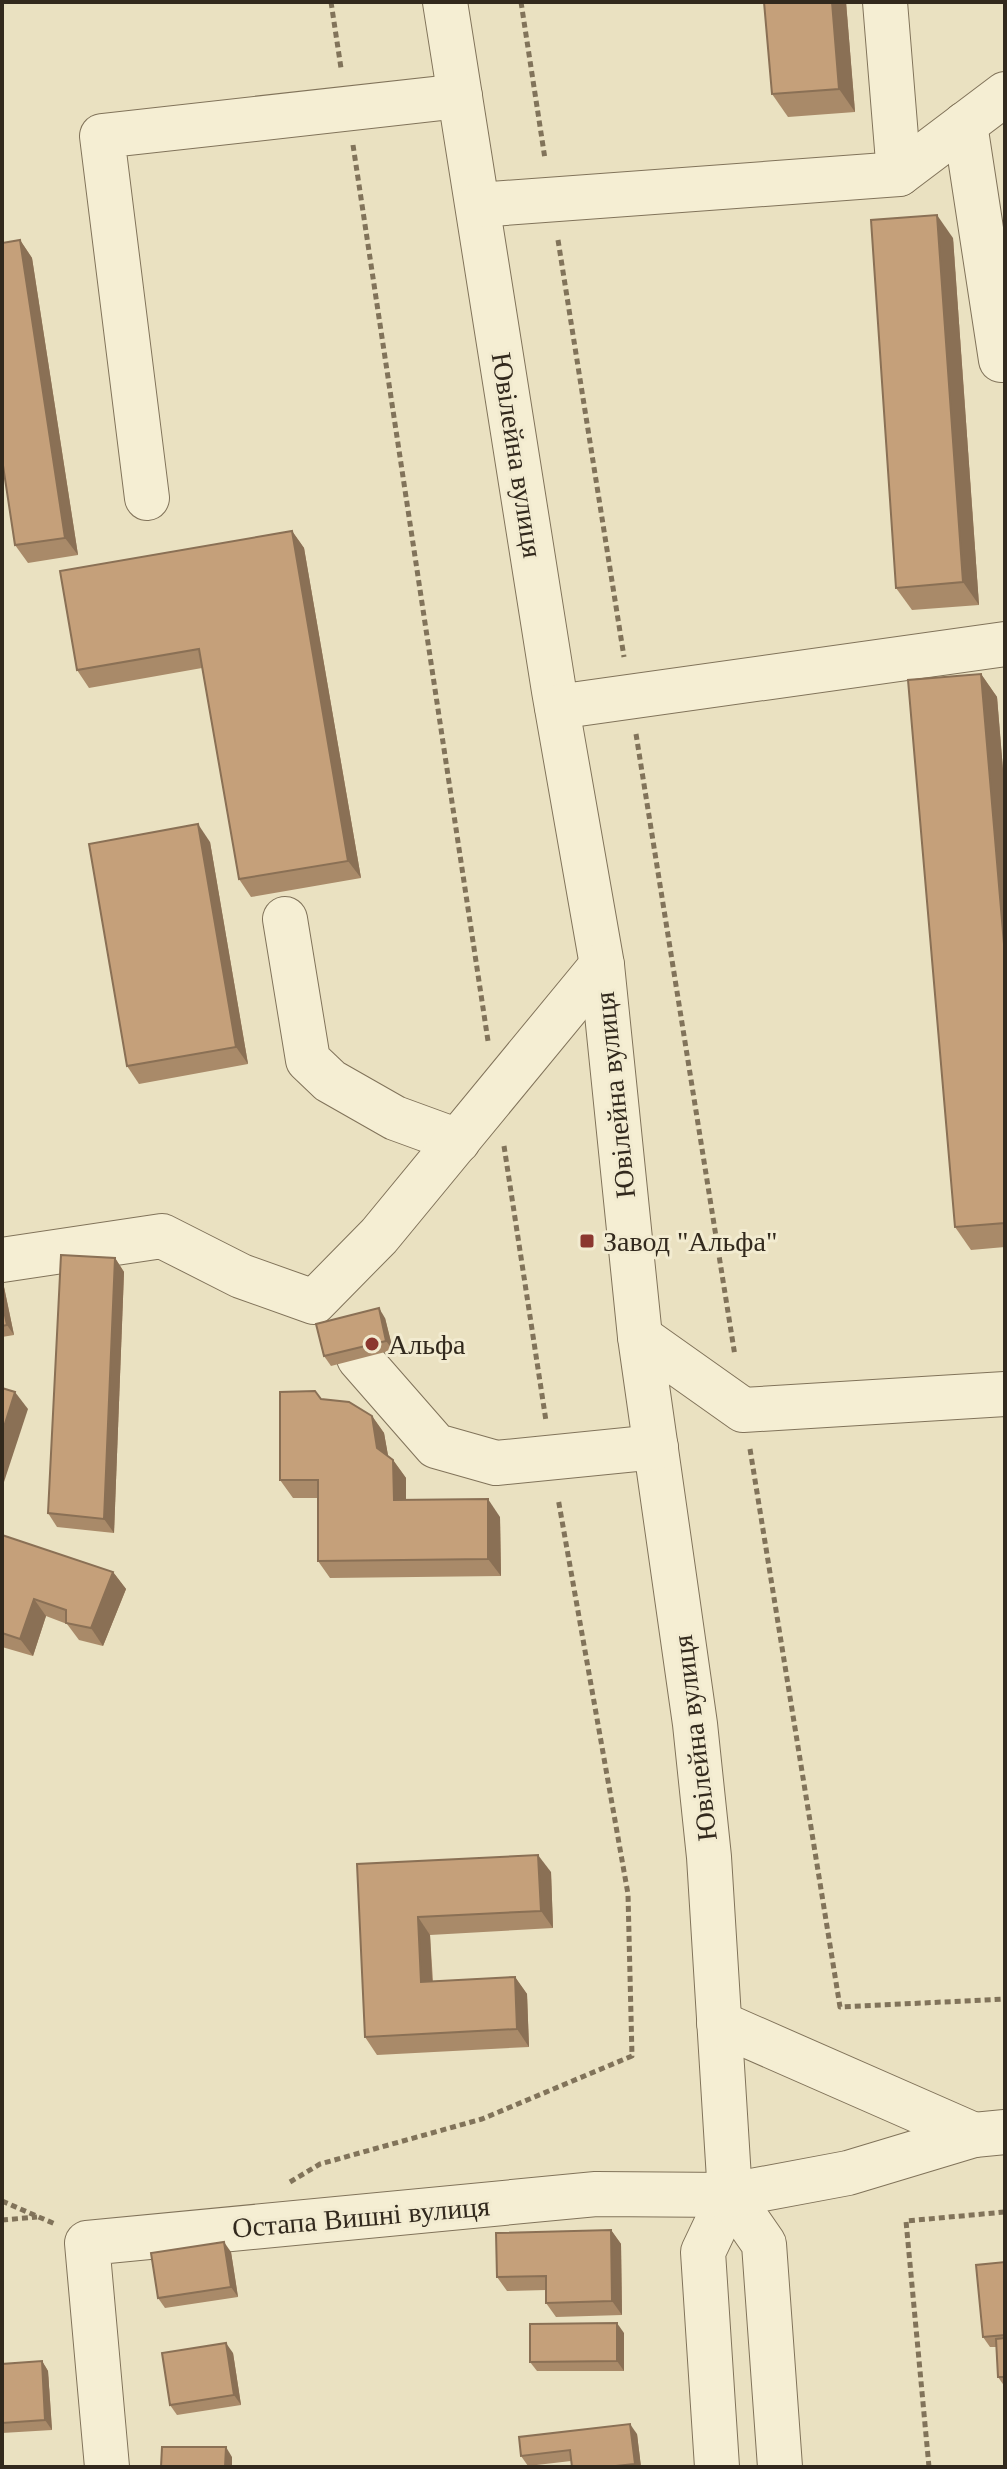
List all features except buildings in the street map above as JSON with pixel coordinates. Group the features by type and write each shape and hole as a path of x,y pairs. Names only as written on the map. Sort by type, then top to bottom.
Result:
{"street":[{"name":"Ювілейна вулиця","path":"445,2 557,707 602,965 640,1337 695,1724 709,1857 730,2195"},
{"path":"885,2 899,174"},
{"path":"478,205 899,174 1005,94"},
{"path":"147,498 102,136 460,96"},
{"path":"965,124 1001,360"},
{"path":"557,707 1005,644"},
{"path":"285,919 308,1060 330,1081 395,1118 458,1141"},
{"path":"336,1330 379,1236 602,965"},
{"path":"2,1260 162,1236 336,1330 436,1446 496,1463 656,1447"},
{"path":"640,1337 743,1410 1005,1394"},
{"path":"719,2023 990,2133"},
{"name":"Остапа Вишні вулиця","path":"87,2243 596,2194 730,2195 848,2173 990,2133"},
{"path":"717,2467 703,2252 730,2195 764,2244 780,2467"},
{"path":"87,2243 107,2467"}],"path":[{"path":"331,2 343,80"},
{"path":"521,2 840,2007 1005,1999"},
{"path":"282,2187 320,2164 482,2119 632,2056 628,1894 565,1548 352,143"},
{"path":"2,2201 40,2216 87,2243"},
{"path":"929,2467 906,2221 1005,2212"},
{"path":"2,2220 40,2216"}],"place":[{"name":"Завод \"Альфа\"","path":"587,1241"},
{"name":"Альфа","path":"372,1344"}]}
